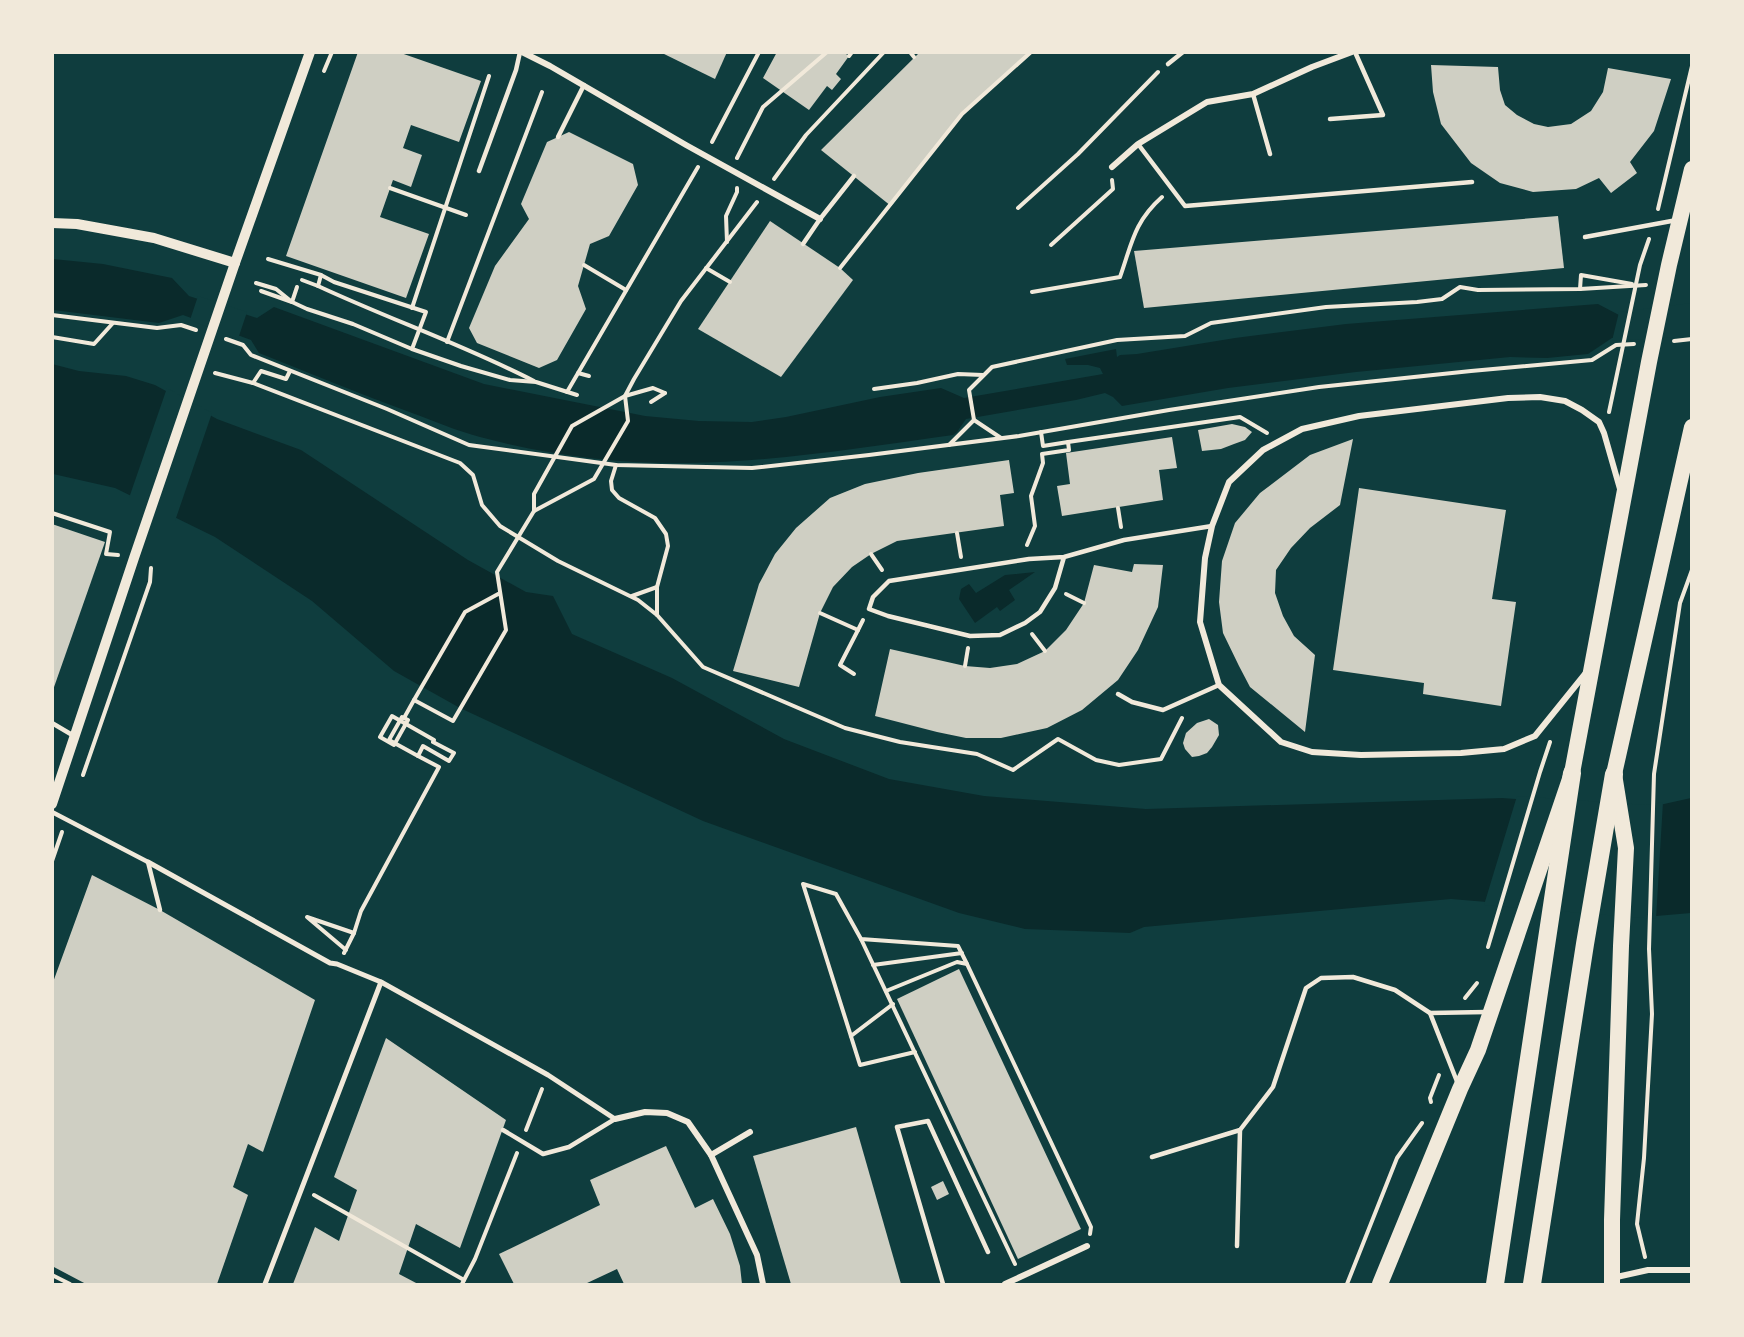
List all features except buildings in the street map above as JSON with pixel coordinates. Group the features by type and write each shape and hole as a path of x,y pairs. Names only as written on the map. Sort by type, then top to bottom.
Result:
{"highway":[{"path":"1495,1284 1572,772 1649,362 1692,169"},
{"path":"1532,1284 1614,774 1692,427"},
{"path":"1380,1284 1478,1050 1572,772"},
{"path":"1612,1281 1612,1220 1626,848 1614,774"}],"street":[{"path":"52,804 235,262 310,52"},
{"path":"521,52 550,66 820,219"},
{"path":"1112,167 1138,144 1207,102 1253,94 1312,67 1354,52"},
{"path":"52,223 77,224 154,238 235,262"},
{"path":"1594,664 1535,736 1504,749 1461,753 1361,755 1312,752 1281,742 1219,685 1200,622 1205,558 1212,526 1229,482 1263,450 1302,429 1359,416 1508,398 1565,401 1599,422 1623,498"},
{"path":"148,862 330,963 381,982 548,1075 615,1119 645,1112 666,1113 688,1122 711,1155 757,1255 763,1284"},
{"path":"265,1284 381,982"},
{"path":"711,1155 750,1132"},
{"path":"1005,1284 1087,1246"},
{"path":"1612,1281 1648,1270 1692,1270"}],"lane":[{"path":"479,171 521,52"},
{"path":"1168,64 1176,55 1183,52"},
{"path":"1330,119 1383,115 1354,52"},
{"path":"558,137 584,85"},
{"path":"1253,94 1270,154"},
{"path":"1138,144 1185,206 1472,182"},
{"path":"803,244 854,176"},
{"path":"1585,237 1680,220"},
{"path":"1064,557 1055,588 1040,612 1025,623 1000,635 970,636 868,609 873,597 889,581 1029,559 1064,557 1124,540 1212,526"},
{"path":"1118,694 1132,702 1163,710 1219,685"},
{"path":"52,723 74,735"},
{"path":"52,812 148,862 160,910"},
{"path":"1152,1157 1240,1130 1273,1087 1306,988 1321,978 1353,977 1395,990 1430,1013 1492,1012"},
{"path":"1430,1013 1460,1089"},
{"path":"503,1130 543,1154 569,1147 615,1119"},
{"path":"943,1284 897,1126 928,1121 988,1252"},
{"path":"1237,1246 1240,1130"}],"path":[{"path":"567,392 705,155 759,52"},
{"path":"735,163 763,107 827,52"},
{"path":"773,180 806,135 884,52"},
{"path":"910,52 914,57"},
{"path":"840,268 962,114 1031,52"},
{"path":"1018,208 1078,154 1168,64"},
{"path":"1604,433 1640,265 1654,224 1692,66"},
{"path":"412,308 489,76"},
{"path":"447,342 542,92"},
{"path":"1051,245 1113,189 1112,167"},
{"path":"727,242 726,216 737,192 736,182"},
{"path":"390,188 466,215"},
{"path":"1032,292 1120,277 1138,225 1149,209 1171,188"},
{"path":"414,700 453,721 507,630 497,572 534,511 594,478 628,421 625,396 681,301 760,198"},
{"path":"268,259 426,312 412,349"},
{"path":"584,265 626,290"},
{"path":"706,268 730,282"},
{"path":"318,286 321,275"},
{"path":"1580,289 1581,275 1636,284"},
{"path":"302,280 536,382 577,395"},
{"path":"256,283 276,289 292,302"},
{"path":"1001,438 974,420 969,390 992,367 1117,340 1185,336 1211,323 1222,321 1326,307 1442,299 1460,287 1478,290 1580,289 1647,285"},
{"path":"292,302 297,287"},
{"path":"261,291 461,366 510,380 536,382"},
{"path":"52,315 157,328 181,325 202,331"},
{"path":"52,337 94,344 113,323"},
{"path":"222,338 243,345 251,355 387,409 469,445 616,465 752,468 1001,438 1319,387 1471,370 1593,360 1616,345 1637,344"},
{"path":"1670,341 1692,339"},
{"path":"253,383 261,371 286,379 290,371"},
{"path":"214,372 253,383 460,463 473,475 482,505 500,526 558,561 638,600 657,615 703,667 845,728 900,742 977,754 1013,770 1058,739 1096,760 1119,765 1161,759 1182,717 1182,702"},
{"path":"578,372 589,376"},
{"path":"874,389 917,384 958,374 984,375"},
{"path":"534,511 534,494 572,426 625,396 653,388 665,393 651,402"},
{"path":"1041,432 1043,446 1240,417 1280,441"},
{"path":"949,445 974,420"},
{"path":"1029,559 1026,545 1035,526 1031,496 1043,463 1042,454 1069,450 1068,442"},
{"path":"616,465 611,481 612,490 619,498 655,518 666,534 668,546 657,586 657,615"},
{"path":"52,513 110,532 106,554 134,558"},
{"path":"957,533 963,569"},
{"path":"82,776 150,582 151,566"},
{"path":"1648,1270 1637,1224 1644,1158 1652,1014 1649,949 1654,774 1680,603 1692,570"},
{"path":"632,597 657,586"},
{"path":"354,933 308,917 346,950 354,933 361,911 439,766 389,740 465,612 500,593"},
{"path":"854,674 840,665 868,609"},
{"path":"819,613 858,630"},
{"path":"1025,623 1045,651"},
{"path":"404,718 408,720 404,727 394,745 381,737 392,716 401,721 410,726 434,740 433,742 454,753 449,761 423,746 418,756"},
{"path":"1486,956 1540,771"},
{"path":"52,861 66,819"},
{"path":"915,1052 860,1065 803,884 836,894 861,939 915,1052 1021,1277"},
{"path":"861,939 958,946 1091,1227 1087,1246"},
{"path":"873,965 962,953"},
{"path":"886,991 957,962 967,964"},
{"path":"1465,1012 1465,998 1477,985 1480,975"},
{"path":"850,1036 892,1004"},
{"path":"303,1188 463,1282 475,1259 548,1075"},
{"path":"1347,1284 1397,1158 1422,1123 1426,1113"},
{"path":"52,1275 70,1284"}],"water":[{"path":"53,259 103,264 172,278 189,296 257,318 274,307 484,384 645,416 699,421 752,422 880,397 941,388 964,398 1103,374 1100,368 1088,365 1067,365 1065,359 1116,349 1117,357 1235,338 1346,324 1598,304 1619,315 1692,333 1612,338 1588,354 1547,358 1510,357 1356,372 1228,388 1122,406 1105,393 966,419 953,435 820,453 720,462 635,462 557,453 463,432 259,353 251,340 183,315 159,323 53,310"},
{"path":"52,364 79,371 126,376 155,385 217,419 301,450 468,560 526,592 553,596 572,634 672,678 784,739 889,779 984,796 1146,809 1502,798 1646,808 1691,798 1691,913 1656,916 1451,899 1144,927 1130,933 1025,929 959,913 703,821 460,708 394,671 312,601 215,537 115,488 53,474"},
{"path":"1035,572 1009,590 1015,600 1000,611 997,607 975,623 959,599 961,589 969,584 976,593 1005,575"}],"pier":[{"path":"198,296 247,312 238,339 190,320"},
{"path":"1692,303 1692,336 1612,341 1619,312"},
{"path":"167,388 212,413 175,521 129,498"},
{"path":"1517,796 1646,805 1663,802 1656,919 1484,905"}]}
